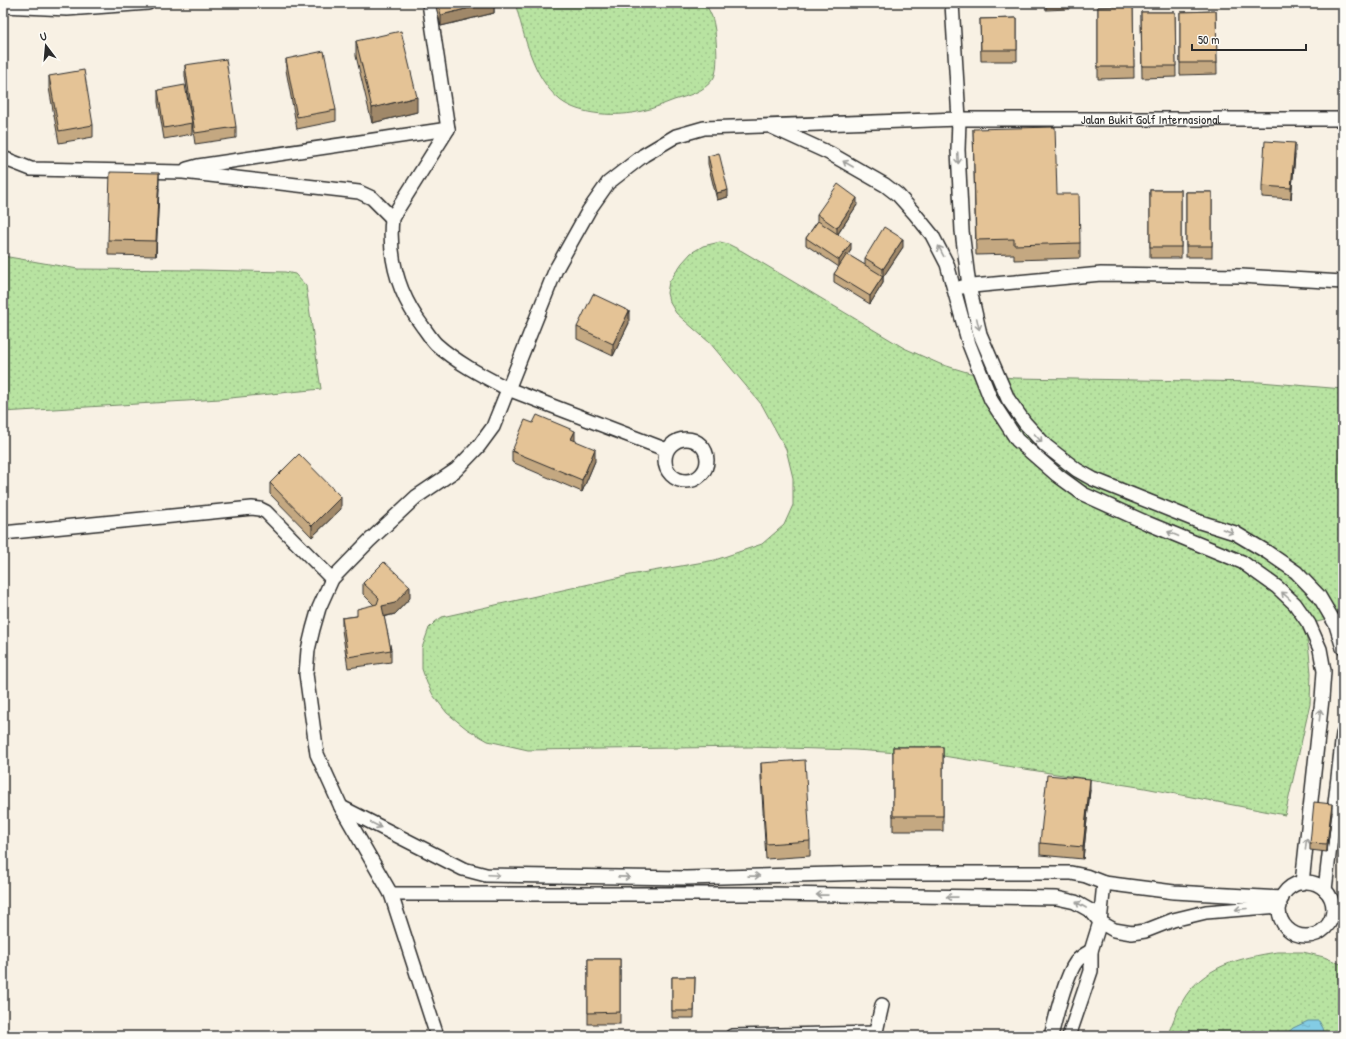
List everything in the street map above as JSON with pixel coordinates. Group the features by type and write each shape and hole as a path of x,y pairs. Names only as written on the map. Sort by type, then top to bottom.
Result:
{"street":[{"path":"3,6 67,9 148,3"},
{"path":"429,3 448,129 392,218 390,233 391,253 396,274 412,312 435,343 464,365 508,389 667,450"},
{"path":"952,3 959,119 958,150 962,231 969,286 980,334 1008,399 1025,422 1046,446 1077,470 1093,479 1200,522 1234,533 1296,572 1319,596 1336,624 1343,648"},
{"name":"Jalan Bukit Golf Internasional","path":"332,579 416,497 456,470 479,446 493,427 556,269 589,210 608,183 644,155 676,136 704,128 959,119 1343,119"},
{"path":"768,126 829,153 885,184 898,195 932,235 947,264 969,344 991,400 1017,440 1057,475 1083,494 1147,523 1242,562 1277,587 1295,604 1309,624 1320,649 1324,671 1302,883"},
{"path":"183,172 188,168 198,166 448,129"},
{"path":"3,158 31,169 183,172 359,192 372,198 392,218"},
{"path":"954,288 1101,274 1241,276 1343,282"},
{"path":"3,533 244,509 260,509 266,512 332,579 319,608 308,650 306,674 316,754 341,807 391,894 437,1036"},
{"path":"1325,890 1342,760 1343,734"},
{"path":"341,807 463,869 486,875 686,878 871,873 1071,873 1086,876 1104,883 1174,892 1281,902"},
{"path":"1310,882 1325,890 1330,897 1338,915 1324,929 1316,934 1307,936 1290,930 1280,915 1281,902 1287,891 1294,885 1302,883 1310,882"},
{"path":"1069,1036 1091,971 1091,951 1100,922 1104,883"},
{"path":"391,894 768,894 1056,898 1075,902 1091,911 1100,922 1114,930 1132,933 1145,931 1173,920 1206,912 1281,902"},
{"path":"1050,1036 1071,971 1081,957 1091,951"},
{"path":"732,1036 875,1035 882,1005"}],"green space":[{"path":"515,3 705,3 712,17 715,30 717,58 715,74 713,79 700,90 654,108 622,114 600,114 578,109 560,100 550,91 543,80 536,68 526,42"},
{"path":"720,242 742,251 904,348 940,364 970,373 1014,378 1260,382 1343,389 1343,620 1329,619 1313,623 1307,630 1306,634 1311,673 1310,704 1285,815 1145,788 943,756 855,750 749,747 528,750 488,741 467,729 447,713 433,695 422,669 422,648 429,628 442,617 630,575 715,560 762,544 784,525 793,505 793,478 786,449 762,405 710,343 676,313 669,301 667,293 669,282 691,253 703,246"},
{"path":"3,256 78,269 201,270 285,272 295,274 306,286 321,389 220,399 3,412"},
{"path":"1277,952 1303,952 1324,957 1343,965 1343,1036 1167,1036 1182,1002 1190,990 1200,980 1211,972 1236,961"}],"water":[{"path":"1308,1021 1319,1021 1325,1036 1284,1036 1293,1028"}],"building":[{"path":"438,3 490,3 441,15"},
{"path":"1133,6 1134,67 1098,67 1098,7"},
{"path":"1216,11 1217,63 1180,63 1180,12"},
{"path":"1141,12 1175,12 1176,66 1142,66"},
{"path":"1017,18 1017,50 981,50 980,19"},
{"path":"1343,24 1343,55 1341,55"},
{"path":"401,31 417,97 372,108 356,41"},
{"path":"324,51 336,110 297,117 286,59"},
{"path":"226,59 236,127 195,133 185,65"},
{"path":"84,70 93,125 59,131 49,76"},
{"path":"185,85 192,123 164,128 158,90"},
{"path":"1055,127 1057,194 1079,194 1080,243 1014,245 1014,239 976,240 973,129"},
{"path":"1265,141 1295,143 1291,188 1262,186"},
{"path":"719,153 728,190 717,193 708,156"},
{"path":"110,172 159,173 156,241 108,240"},
{"path":"838,184 857,198 837,228 817,214"},
{"path":"1150,190 1181,190 1181,247 1150,247"},
{"path":"1186,192 1212,192 1212,246 1186,246"},
{"path":"818,221 851,243 839,260 806,238"},
{"path":"884,227 903,239 883,269 865,258"},
{"path":"847,254 883,276 870,296 834,274"},
{"path":"593,294 629,311 613,344 577,327"},
{"path":"537,415 575,431 571,439 595,449 582,480 512,451 525,420 533,423"},
{"path":"299,454 341,497 312,526 270,483"},
{"path":"384,562 410,586 395,603 382,606 391,650 348,657 342,618 357,616 357,609 377,604 379,598 363,583"},
{"path":"893,747 943,747 943,816 893,816"},
{"path":"805,760 810,841 766,844 761,763"},
{"path":"1047,775 1090,779 1083,847 1040,843"},
{"path":"1314,802 1332,804 1327,844 1310,843"},
{"path":"588,959 620,959 620,1012 588,1013"},
{"path":"672,977 695,977 694,1011 672,1011"}]}
